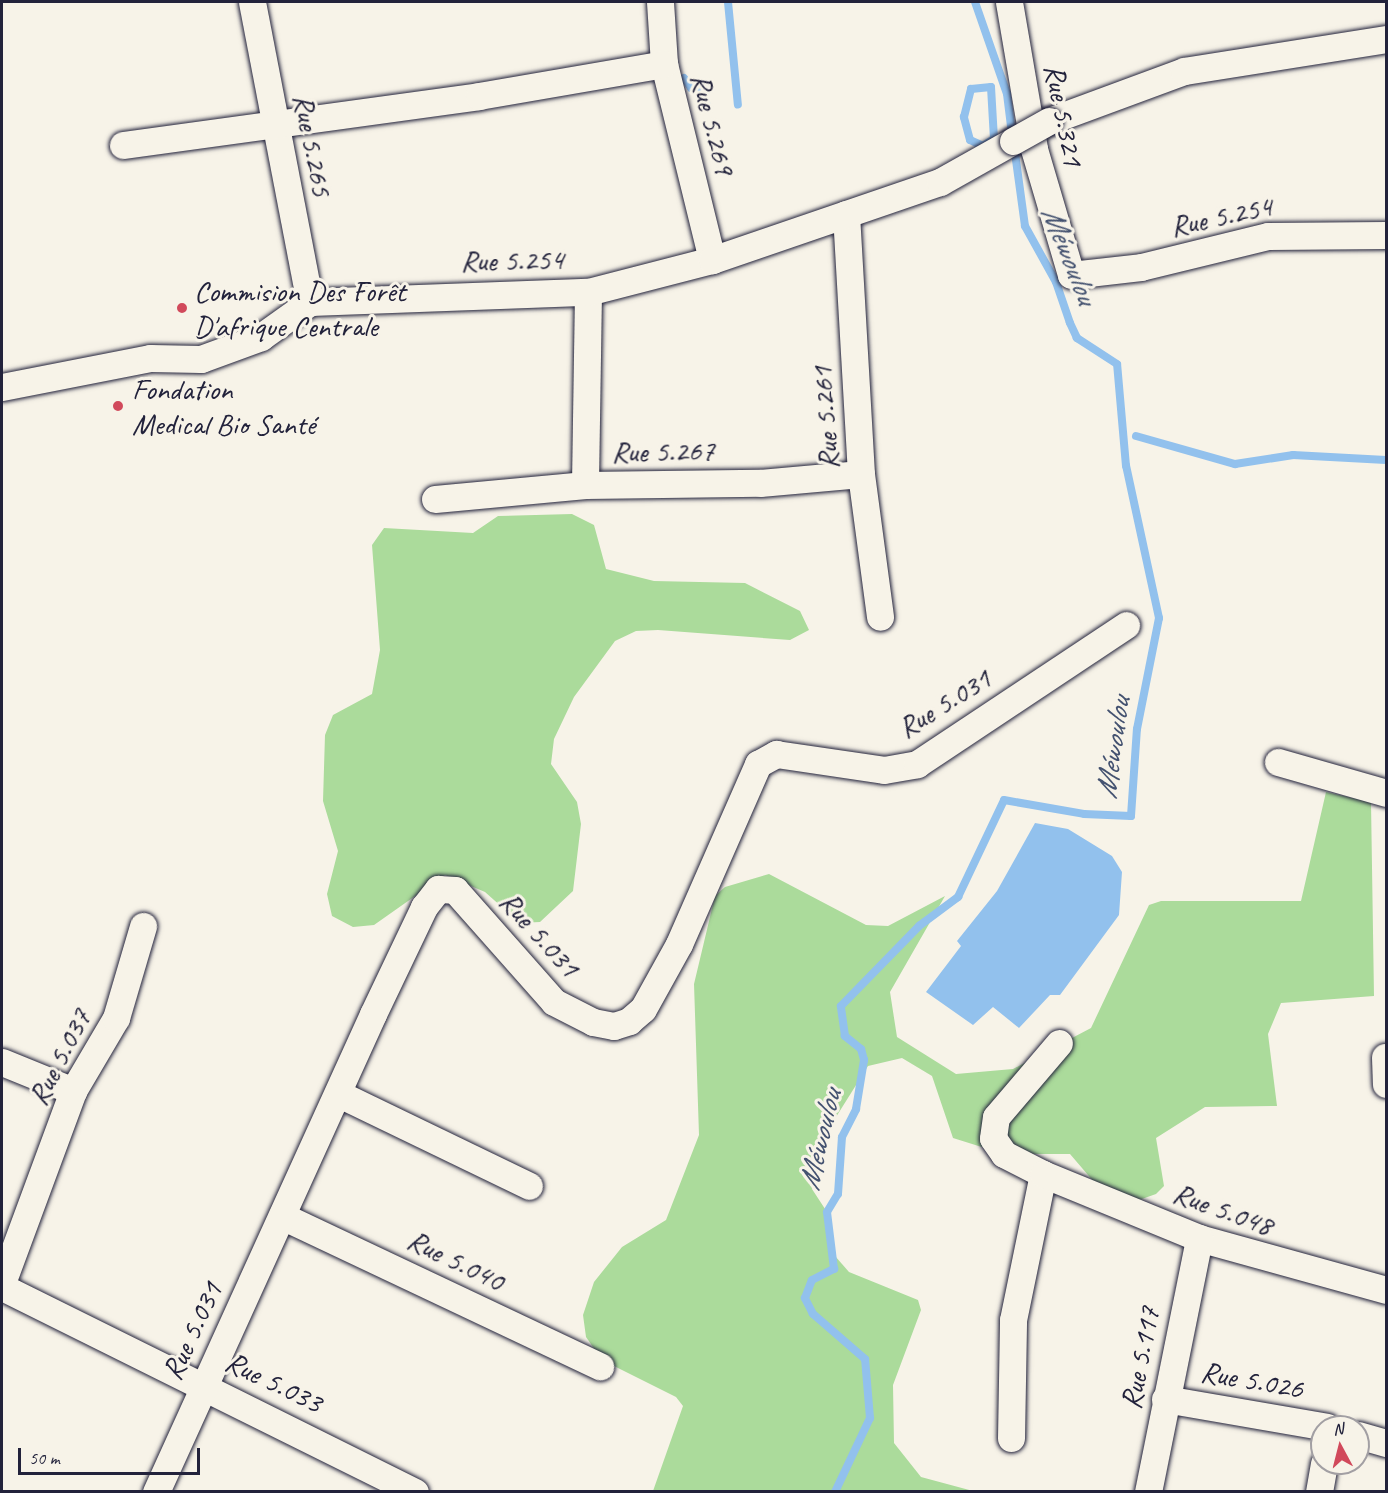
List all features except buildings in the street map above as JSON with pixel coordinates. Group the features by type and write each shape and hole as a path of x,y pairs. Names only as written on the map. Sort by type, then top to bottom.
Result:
{"street":[{"name":"Rue 5.265","path":"252,2 310,302"},
{"name":"Rue 5.269","path":"660,2 664,64 712,260"},
{"name":"Rue 5.321","path":"1009,2 1034,149 1071,274"},
{"name":"Rue 5.254","path":"310,302 588,292 712,260 940,182 1049,121 1184,71 1384,39"},
{"path":"123,145 479,96 664,64"},
{"name":"Rue 5.261","path":"846,214 861,474 880,617"},
{"name":"Rue 5.254","path":"1071,274 1141,267 1268,236 1386,235"},
{"name":"Rue 5.267","path":"588,292 585,485 760,483 861,474"},
{"path":"2,387 150,358 201,358 261,338 310,302"},
{"path":"435,499 585,485"},
{"name":"Rue 5.031","path":"156,1491 203,1384 424,907 438,889 455,890 554,1002 593,1022 614,1026 629,1021 643,1009 679,944 758,764 776,754 884,770 917,764 1126,625"},
{"path":"1278,762 1386,794"},
{"name":"Rue 5.037","path":"2,1285 73,1091 116,1018 143,926"},
{"name":"Rue 5.048","path":"1059,1043 996,1117 993,1138 1004,1154 1043,1174 1199,1238 1386,1290"},
{"path":"1385,1057 1386,1084"},
{"path":"2,1062 73,1091"},
{"path":"339,1094 529,1186"},
{"path":"1011,1438 1013,1320 1043,1174"},
{"name":"Rue 5.040","path":"282,1216 600,1366"},
{"name":"Rue 5.117","path":"1148,1491 1199,1238"},
{"name":"Rue 5.033","path":"2,1285 415,1491"},
{"name":"Rue 5.026","path":"1165,1399 1310,1424"},
{"path":"1370,1438 1386,1443"},
{"path":"1319,1491 1322,1475"}],"green space":[{"path":"572,514 594,525 606,569 654,581 745,583 800,611 809,630 790,640 658,630 636,631 615,641 574,697 554,739 551,764 577,802 581,824 573,891 540,922 520,923 485,892 445,875 374,925 353,927 332,916 327,894 338,851 323,801 325,735 333,715 372,694 380,650 372,545 384,528 473,533 498,516"},
{"path":"1326,792 1371,802 1374,996 1281,1003 1268,1034 1277,1106 1205,1107 1156,1138 1164,1186 1156,1194 1139,1200 1100,1189 1070,1154 1004,1154 953,1138 932,1076 902,1058 868,1066 831,1125 812,1189 827,1212 835,1256 849,1272 918,1300 921,1310 893,1385 894,1443 921,1477 973,1491 653,1491 683,1406 676,1397 602,1360 586,1337 583,1315 594,1282 622,1247 666,1220 699,1135 694,984 715,896 725,887 769,874 866,925 888,926 945,896 890,992 897,1037 956,1074 1013,1069 1091,1028 1149,905 1161,901 1301,901"}],"water":[{"path":"1035,823 1068,829 1112,856 1122,872 1119,915 1060,995 1050,995 1019,1028 993,1007 973,1025 926,992 961,946 957,941 997,891"}],"waterway":[{"path":"728,2 738,105"},
{"name":"Méwoulou","path":"975,2 1007,94 1012,134"},
{"path":"684,78 691,88 703,87 707,108"},
{"path":"991,87 994,139 983,146 970,140 964,117 971,89 991,87"},
{"name":"Méwoulou","path":"835,1492 870,1418 865,1359 813,1314 805,1298 812,1280 834,1269 827,1212 838,1194 842,1137 856,1109 864,1060 861,1049 845,1036 841,1006 919,926 958,897 1004,800 1084,814 1131,816 1137,729 1159,618 1126,466 1117,364 1077,338 1056,282 1025,226 1014,146"},
{"path":"1136,436 1235,464 1293,455 1386,460"}],"place":[{"name":"Commision Des Forêt D'afrique Centrale","path":"182,308"},
{"name":"Fondation Medical Bio Santé","path":"118,406"}]}
